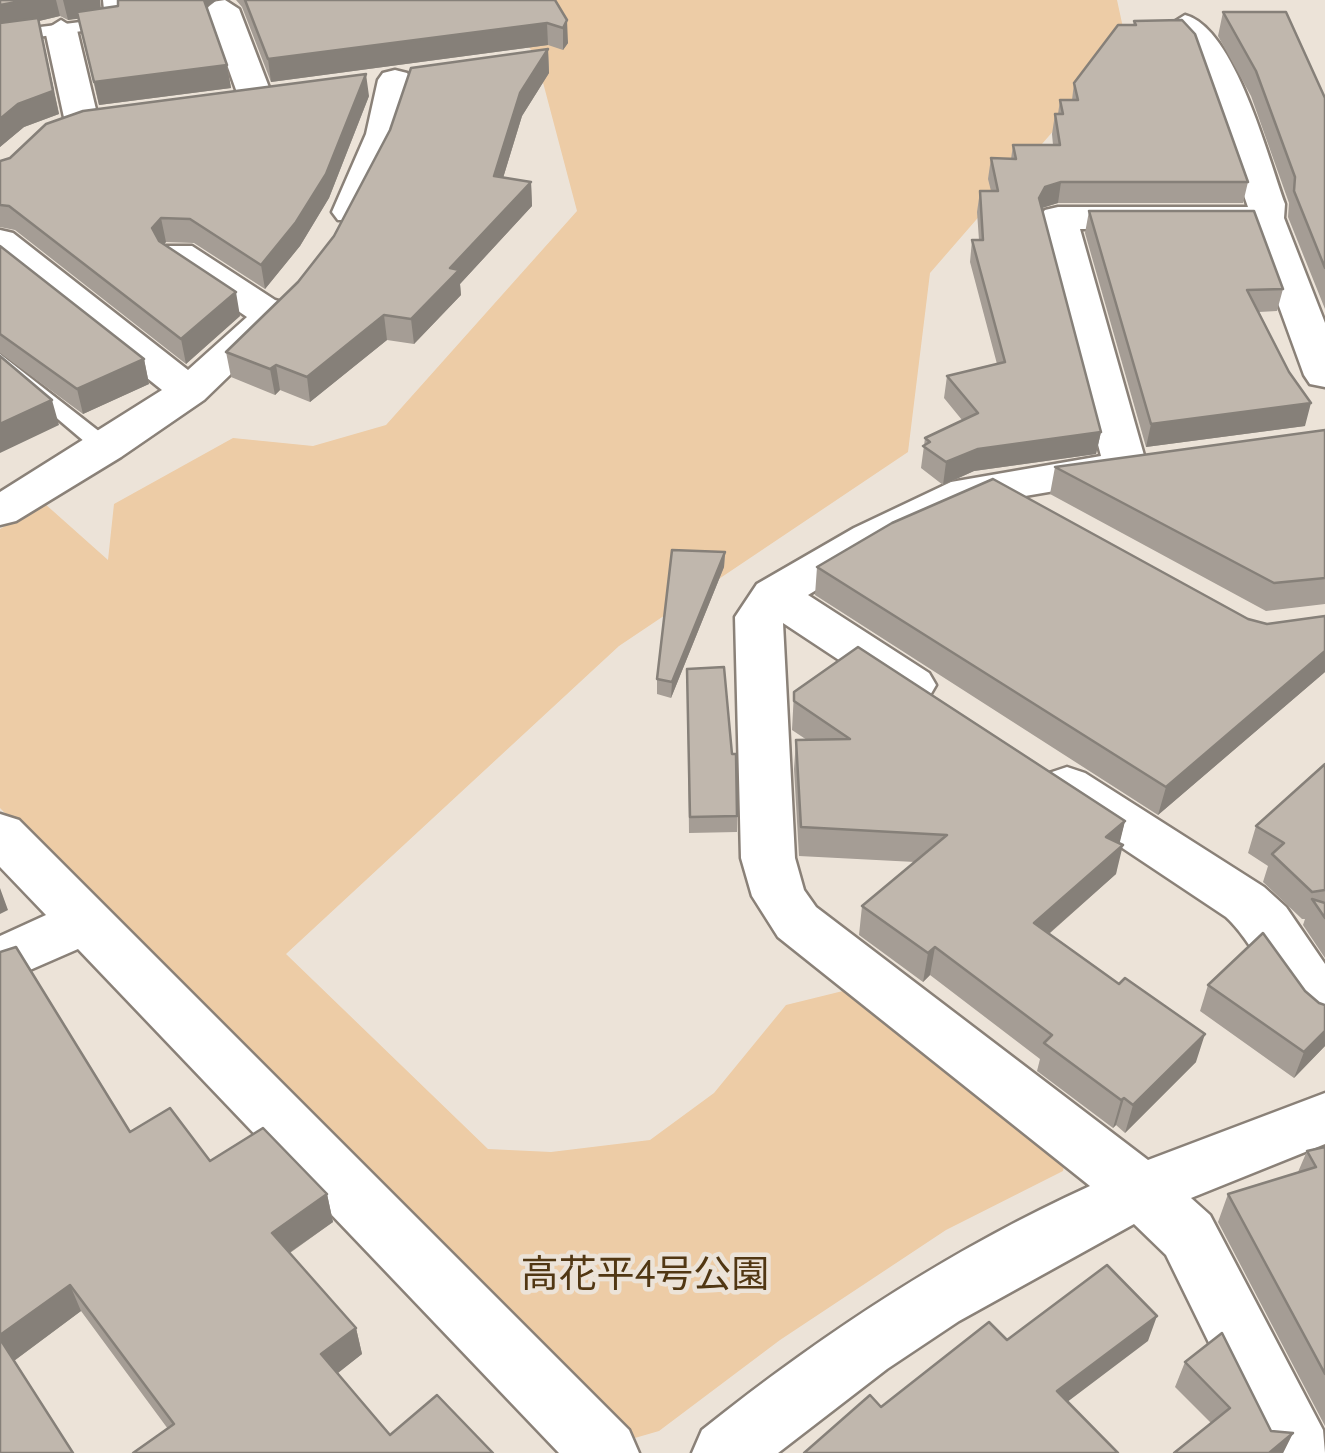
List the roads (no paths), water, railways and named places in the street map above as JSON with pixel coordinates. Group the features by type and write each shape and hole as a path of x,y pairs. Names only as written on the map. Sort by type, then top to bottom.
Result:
{"street":[{"path":"224,10 256,98"},
{"path":"1186,25 1209,48 1267,204 1264,218 1310,298 1325,375"},
{"path":"61,30 68,125 120,116"},
{"path":"333,237 372,168 384,134 414,77 355,85"},
{"path":"217,103 296,93"},
{"path":"1264,218 1058,218 1144,464 990,485 870,538 774,595 759,618 768,858 779,896 797,922 1138,1188 1188,1235 1299,1453"},
{"path":"0,242 189,390"},
{"path":"0,511 106,448 189,390 284,301 180,254"},
{"path":"990,485 1058,522"},
{"path":"774,595 953,712"},
{"path":"1034,764 1245,902 1267,922 1325,1010"},
{"path":"0,834 605,1453"},
{"path":"0,961 85,921"},
{"path":"726,1453 793,1398 971,1276 1138,1188 1325,1118"}],"lane":[{"path":"0,37 114,23 111,0"},
{"path":"0,360 106,448"}],"park label":[{"name":"高花平4号公園","path":"645,1276"}]}
